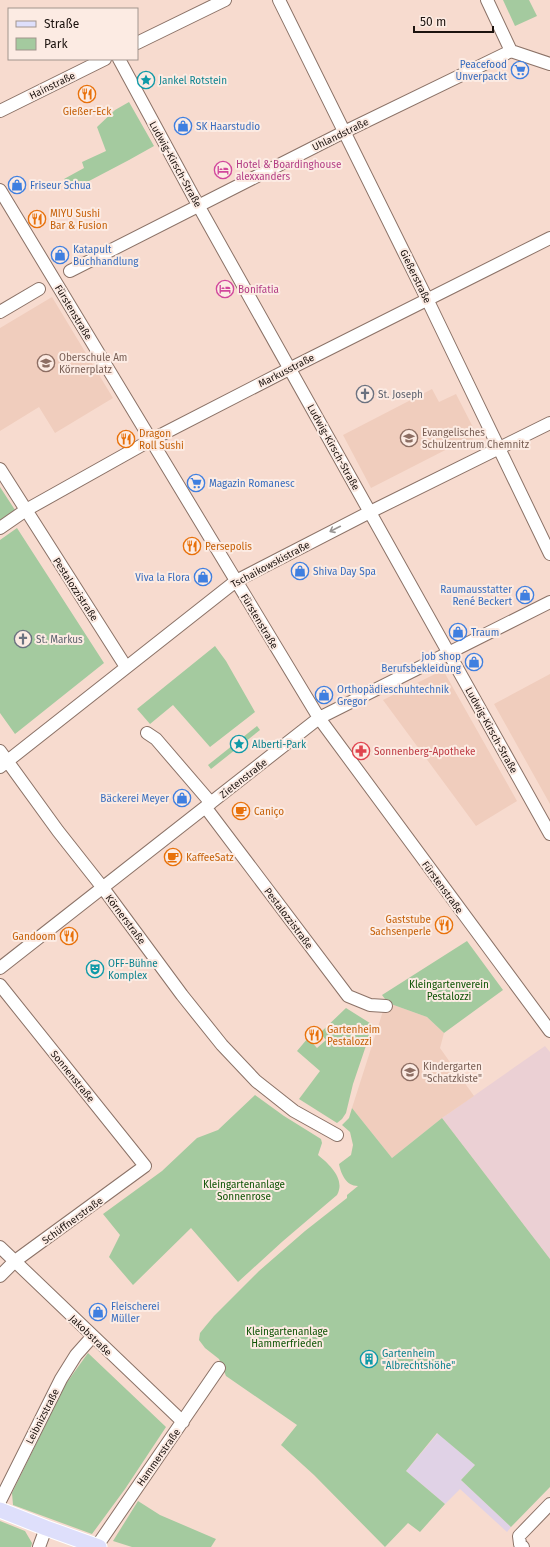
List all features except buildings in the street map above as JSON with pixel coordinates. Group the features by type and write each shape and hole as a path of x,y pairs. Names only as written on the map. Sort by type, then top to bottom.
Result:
{"main road":[{"path":"0,1510 98,1547"}],"street":[{"path":"138,43 225,0"},
{"name":"Gießerstraße","path":"280,0 550,554"},
{"path":"487,0 511,50 550,64"},
{"name":"Uhlandstraße","path":"70,271 198,205 511,50"},
{"name":"Hainstraße","path":"0,111 103,60"},
{"name":"Ludwig-Kirsch-Straße","path":"120,60 198,205 550,834"},
{"name":"Fürstenstraße","path":"0,190 319,718 550,1031"},
{"name":"Markusstraße","path":"0,528 26,510 151,440 290,368 550,238"},
{"path":"0,312 39,289"},
{"name":"Tschaikowskistraße","path":"2,760 126,667 236,581 550,422"},
{"name":"Pestalozzistraße","path":"0,469 126,667"},
{"name":"Zietenstraße","path":"0,968 319,718 550,602"},
{"name":"Pestalozzistraße","path":"147,733 156,739 209,805 348,996 370,1005 386,1006"},
{"name":"Körnerstraße","path":"2,760 103,888 213,1034 256,1081 294,1111 337,1135"},
{"name":"Sonnenstraße","path":"0,985 145,1166"},
{"name":"Schüffnerstraße","path":"0,1276 15,1262 145,1166"},
{"name":"Jakobstraße","path":"0,1247 92,1337 183,1422"},
{"name":"Leibnizstraße","path":"0,1501 61,1379 76,1355 92,1337"},
{"name":"Hammerstraße","path":"98,1547 219,1368"},
{"path":"521,1541 550,1504"},
{"path":"39,1547 46,1528"}],"shaded area":[{"name":"Oberschule Am Körnerplatz","path":"52,297 113,398 55,433 39,407 0,431 0,328"},
{"name":"Evangelisches Schulzentrum Chemnitz","path":"432,389 439,402 456,394 477,435 465,443 464,441 459,443 371,488 343,435"},
{"path":"443,670 517,801 476,826 383,700"},
{"path":"550,674 550,804 494,704"},
{"name":"Kindergarten \"Schatzkiste\"","path":"388,1003 427,1017 444,1033 440,1048 474,1096 442,1118 392,1158 352,1108 383,1011"},
{"path":"545,1046 550,1052 550,1259 442,1118"},
{"path":"438,1433 475,1465 461,1480 511,1527 507,1532 460,1489 445,1504 406,1471"}],"green space":[{"path":"503,0 529,0 537,16 515,26"},
{"path":"129,102 154,146 70,191 64,179 84,168 82,162 106,151 97,127 115,110"},
{"path":"0,487 15,510 0,520"},
{"path":"17,528 104,663 15,734 0,713 0,540"},
{"path":"215,646 226,661 255,712 210,747 173,705 150,724 137,709"},
{"path":"257,726 260,730 211,769 208,765"},
{"name":"Kleingartenverein Pestalozzi","path":"467,941 503,990 444,1033 427,1017 388,1003 382,995"},
{"path":"346,1008 373,1025 353,1084 346,1113 337,1123 299,1099 320,1071 297,1051 308,1038 317,1048 326,1040 320,1033"},
{"name":"Kleingartenanlage Sonnenrose","path":"255,1095 284,1116 321,1139 322,1143 318,1155 331,1167 338,1178 339,1189 337,1195 238,1282 191,1228 133,1285 109,1257 120,1235 103,1214 162,1171 197,1138 218,1130"},
{"name":"Kleingartenanlage Hammerfrieden","path":"352,1108 392,1158 442,1118 550,1259 550,1487 511,1527 461,1480 475,1465 437,1433 406,1471 445,1504 420,1532 408,1523 385,1547 314,1475 281,1445 297,1425 226,1376 219,1359 205,1348 199,1340 200,1333 214,1316 259,1271 305,1231 347,1198 347,1195 358,1186 347,1182 341,1172 339,1164 351,1155 353,1145 350,1132 342,1125 349,1118"},
{"path":"88,1353 166,1427 125,1489 92,1534 13,1505 12,1493 65,1385"},
{"path":"138,1501 160,1515 216,1539 211,1547 132,1547 113,1541"},
{"path":"0,1521 25,1531 32,1543 31,1547 0,1547"}],"place":[{"name":"Peacefood Unverpackt","path":"520,70"},
{"name":"Jankel Rotstein","path":"146,80"},
{"name":"Gießer-Eck","path":"87,94"},
{"name":"SK Haarstudio","path":"183,126"},
{"name":"Hotel & Boardinghouse alexxanders","path":"223,170"},
{"name":"Friseur Schua","path":"17,185"},
{"name":"MIYU Sushi Bar & Fusion","path":"37,219"},
{"name":"Katapult Buchhandlung","path":"60,255"},
{"name":"Bonifatia","path":"225,289"},
{"name":"Oberschule Am Körnerplatz","path":"46,363"},
{"name":"St. Joseph","path":"365,394"},
{"name":"Evangelisches Schulzentrum Chemnitz","path":"409,438"},
{"name":"Dragon Roll Sushi","path":"126,439"},
{"name":"Magazin Romanesc","path":"196,483"},
{"name":"Persepolis","path":"192,546"},
{"name":"Shiva Day Spa","path":"300,571"},
{"name":"Viva la Flora","path":"203,577"},
{"name":"Raumausstatter René Beckert","path":"525,595"},
{"name":"Traum","path":"458,632"},
{"name":"St. Markus","path":"23,639"},
{"name":"job shop Berufsbekleidung","path":"474,662"},
{"name":"Orthopädieschuhtechnik Gregor","path":"324,695"},
{"name":"Alberti-Park","path":"239,744"},
{"name":"Sonnenberg-Apotheke","path":"361,751"},
{"name":"Bäckerei Meyer","path":"182,798"},
{"name":"Caniço","path":"241,811"},
{"name":"KaffeeSatz","path":"173,857"},
{"name":"Gaststube Sachsenperle","path":"444,925"},
{"name":"Gandoom","path":"69,936"},
{"name":"OFF-Bühne Komplex","path":"95,969"},
{"name":"Gartenheim Pestalozzi","path":"314,1035"},
{"name":"Kindergarten \"Schatzkiste\"","path":"410,1072"},
{"name":"Fleischerei Müller","path":"98,1312"},
{"name":"Gartenheim \"Albrechtshöhe\"","path":"369,1359"}]}
